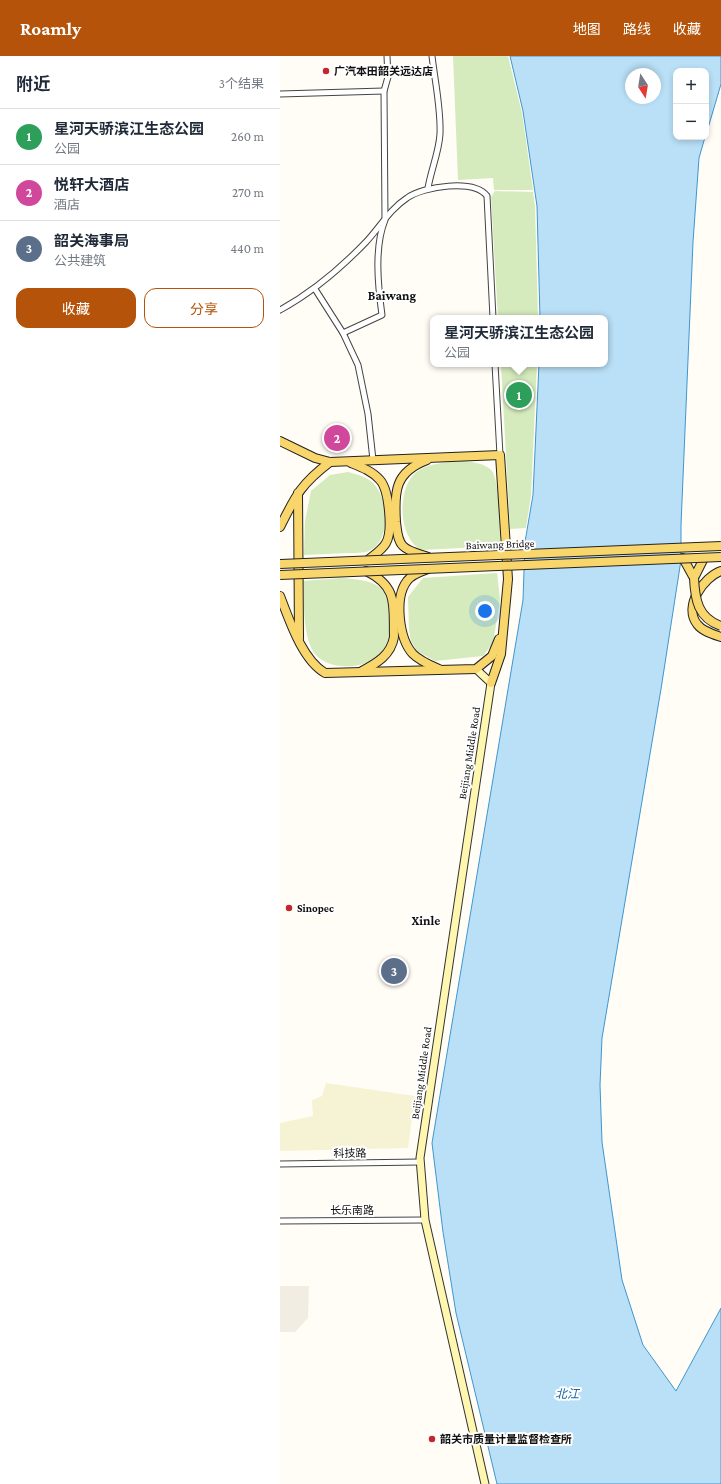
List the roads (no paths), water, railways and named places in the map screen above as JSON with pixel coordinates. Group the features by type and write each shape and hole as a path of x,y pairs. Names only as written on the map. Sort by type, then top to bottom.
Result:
{"main road":[{"path":"280,441 315,458 330,462 500,455 508,572 499,660 491,683"},
{"path":"368,560 384,546 389,537 391,494 404,474 416,464 433,458"},
{"path":"280,527 298,493 313,475 330,462"},
{"path":"348,462 363,468 380,480 391,494 400,542 411,551 428,557"},
{"path":"298,493 300,641"},
{"name":"Baiwang Bridge","path":"280,564 721,546"},
{"name":"Baiwang Bridge","path":"280,575 721,557"},
{"path":"683,558 694,578 695,597 698,607 704,616 721,626"},
{"path":"694,578 704,558"},
{"path":"429,569 409,579 403,587 399,600 405,641 412,653 426,663 442,670"},
{"path":"360,672 376,664 384,657 394,643 393,600 386,584 366,571"},
{"path":"721,571 710,576 704,582 698,591 692,611 696,624 711,634 721,637"},
{"path":"280,596 309,658 325,673 476,669 492,656 503,626"}],"street":[{"path":"343,333 382,315 379,295 379,240 385,220 384,91 388,77 387,56"},
{"path":"428,188 434,161 439,147 440,133 432,56"},
{"path":"280,94 384,91"},
{"path":"280,310 315,288 357,251 385,220 395,206 408,197 428,188 475,187 483,190 487,196 493,315"},
{"path":"315,288 343,333 358,364 368,414 373,460"},
{"path":"495,367 500,455"},
{"path":"476,669 491,683"},
{"name":"Beijiang Middle Road","path":"485,1484 425,1220 420,1162 491,683"},
{"name":"科技路","path":"280,1164 420,1162"},
{"name":"长乐南路","path":"280,1221 425,1220"}],"water":[{"name":"北江","path":"510,56 721,56 721,84 709,125 709,68 673,68 673,140 704,140 699,158 693,242 681,525 681,560 661,689 602,1038 600,1085 602,1142 622,1280 643,1345 676,1391 721,1308 721,1484 497,1484 456,1313 443,1232 432,1143 523,600 525,542 533,495 539,367 608,367 608,315 540,315 537,206 523,111"}],"place":[{"name":"广汽本田韶关远达店","path":"326,71"},
{"name":"星河天骄滨江生态公园","path":"519,395"},
{"name":"悦轩大酒店","path":"337,438"},
{"name":"Sinopec","path":"289,908"},
{"name":"韶关海事局","path":"394,971"},
{"name":"韶关市质量计量监督检查所","path":"432,1439"}],"district":[{"name":"Baiwang","path":"392,295"},
{"name":"Xinle","path":"426,920"}]}
